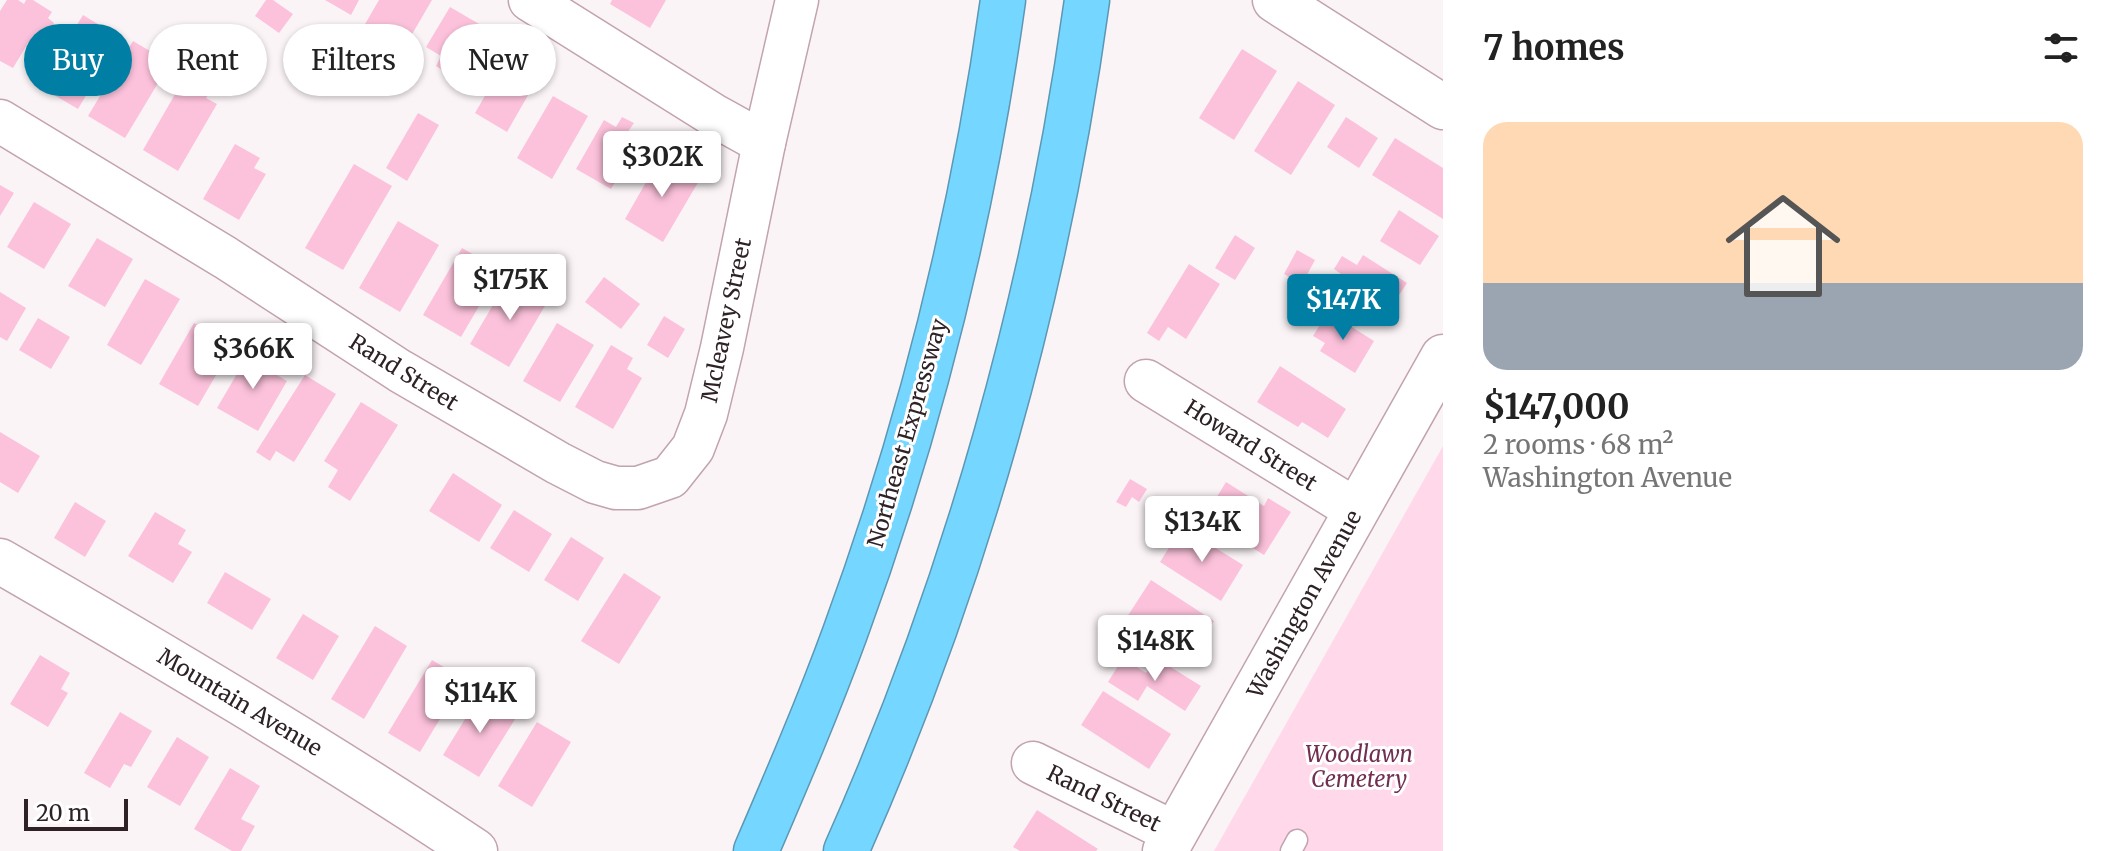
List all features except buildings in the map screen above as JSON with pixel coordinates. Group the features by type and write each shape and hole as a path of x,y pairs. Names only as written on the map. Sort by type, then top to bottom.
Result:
{"highway":[{"name":"Northeast Expressway","path":"756,851 800,749 845,631 886,511 922,390 954,265 1003,0"},
{"path":"846,851 914,686 957,564 994,442 1054,194 1087,0"}],"street":[{"path":"530,0 715,116 764,143"},
{"name":"Mcleavey Street","path":"657,482 670,477 693,448 706,414 797,0"},
{"path":"1275,0 1443,107"},
{"name":"Rand Street","path":"0,121 226,258 400,371 558,463 595,482 616,488 638,488 657,482"},
{"name":"Washington Avenue","path":"1170,842 1443,357"},
{"name":"Howard Street","path":"1146,381 1356,510"},
{"name":"Mountain Avenue","path":"0,561 183,667 394,797 475,851"},
{"name":"Rand Street","path":"1033,763 1170,842"}],"lane":[{"path":"1291,851 1297,840 1299,851"}],"green space":[{"name":"Woodlawn Cemetery","path":"1443,446 1443,851 1214,851"}]}
